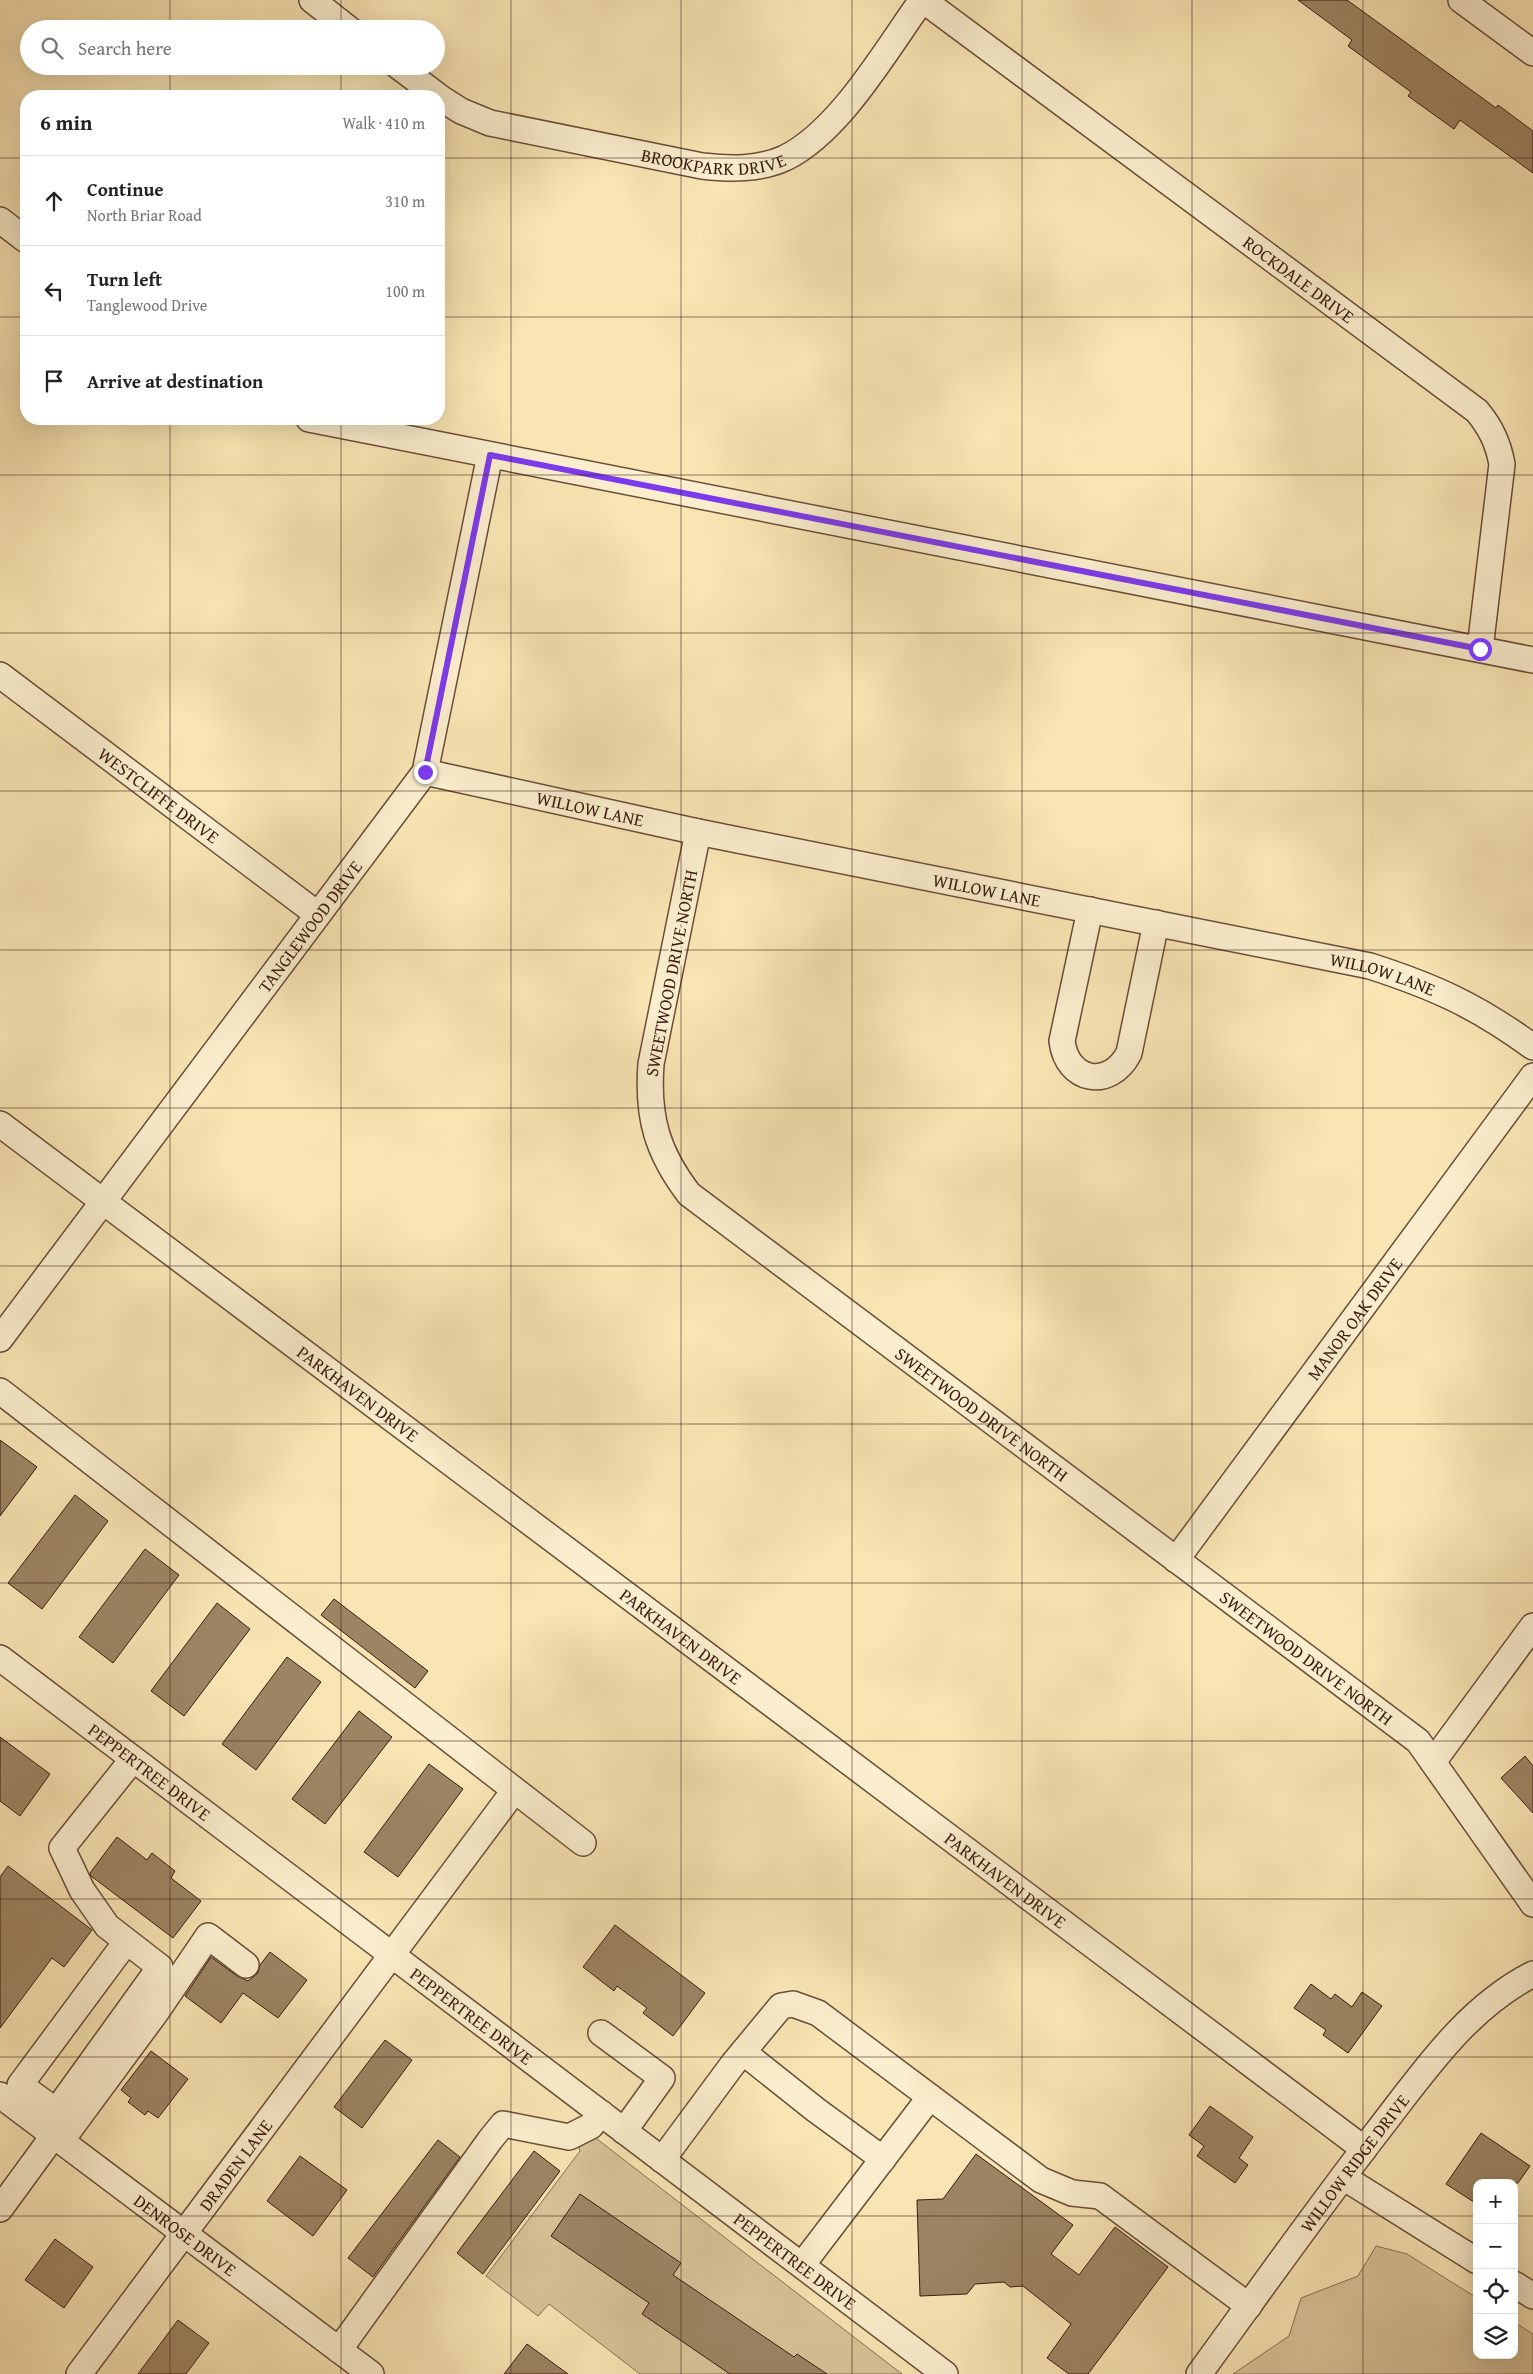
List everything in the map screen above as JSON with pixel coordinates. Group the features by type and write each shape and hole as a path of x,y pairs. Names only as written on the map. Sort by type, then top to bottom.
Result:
{"street":[{"path":"312,0 338,20"},
{"name":"BROOKPARK DRIVE","path":"445,101 460,111 490,123 702,166 731,169 755,167 784,159 808,145 830,126 922,0"},
{"name":"ROCKDALE DRIVE","path":"922,0 1477,411 1489,426 1498,443 1502,464 1480,649"},
{"path":"1461,0 1533,53"},
{"name":"BROOKPARK DRIVE","path":"410,75 429,90"},
{"path":"0,220 20,235"},
{"path":"339,425 1533,660"},
{"name":"TANGLEWOOD DRIVE","path":"0,1339 425,772 490,455"},
{"name":"WESTCLIFFE DRIVE","path":"0,675 318,914"},
{"name":"WILLOW LANE","path":"425,772 698,832 1370,966 1424,984 1464,1002 1494,1019 1533,1047"},
{"name":"SWEETWOOD DRIVE NORTH","path":"698,832 651,1064 649,1091 652,1123 660,1148 673,1172 689,1194 1418,1741 1533,1904"},
{"path":"1090,910 1062,1041 1068,1062 1075,1070 1085,1075 1096,1077 1111,1073 1124,1063 1129,1053 1156,923"},
{"name":"MANOR OAK DRIVE","path":"1176,1560 1533,1076"},
{"name":"PARKHAVEN DRIVE","path":"0,1124 1364,2149"},
{"path":"0,1391 582,1843"},
{"path":"1433,1762 1533,1626"},
{"name":"PEPPERTREE DRIVE","path":"0,1658 945,2374"},
{"path":"0,2209 160,1967 107,1926 82,1890 62,1848 134,1759"},
{"name":"DRADEN LANE","path":"79,2374 514,1791"},
{"path":"54,2129 157,2011 208,1936 246,1965"},
{"path":"54,2129 20,2085 126,1942"},
{"name":"WILLOW RIDGE DRIVE","path":"1199,2374 1343,2177 1447,2040 1493,1998 1533,1974"},
{"path":"662,2160 781,2006 793,2004 818,2013 1041,2180 1072,2193 1100,2196 1249,2306"},
{"path":"601,2033 662,2078 624,2131"},
{"path":"744,2052 816,2110 883,2159"},
{"name":"DENROSE DRIVE","path":"0,2095 54,2129 183,2233 371,2374"},
{"path":"802,2266 930,2097"},
{"path":"339,2350 503,2124 569,2137 590,2126 601,2113"},
{"path":"1343,2177 1473,2258"},
{"path":"1518,2287 1533,2296"}],"shaded area":[{"path":"584,2129 902,2374 640,2374 549,2304 538,2316 486,2276 580,2151 574,2134"},
{"path":"1376,2246 1407,2254 1473,2295 1473,2359 1518,2359 1518,2325 1533,2334 1533,2374 1233,2374 1289,2336 1301,2298 1358,2276"}],"building":[{"path":"1298,0 1347,0 1496,108 1498,105 1533,131 1533,173 1460,120 1454,129 1408,96 1411,92 1348,46 1352,40"},
{"path":"0,1440 37,1467 0,1516"},
{"path":"75,1495 108,1521 42,1609 8,1583"},
{"path":"145,1549 179,1575 113,1663 79,1637"},
{"path":"334,1599 428,1671 415,1688 321,1615"},
{"path":"217,1603 250,1629 184,1716 151,1691"},
{"path":"287,1657 321,1682 256,1770 222,1744"},
{"path":"359,1711 392,1737 325,1824 292,1799"},
{"path":"0,1737 50,1774 20,1816 0,1801"},
{"path":"1525,1756 1533,1766 1533,1813 1501,1778"},
{"path":"429,1764 463,1789 398,1877 364,1852"},
{"path":"117,1837 147,1860 152,1853 175,1871 171,1878 201,1901 173,1938 91,1876 90,1873"},
{"path":"8,1866 92,1930 64,1967 52,1958 0,2028 0,1877"},
{"path":"615,1925 705,1993 673,2036 643,2013 647,2008 617,1986 614,1991 583,1967"},
{"path":"270,1952 307,1980 278,2018 243,1993 221,2023 185,1996 211,1957 237,1976 248,1981 258,1973 260,1965"},
{"path":"1311,1984 1331,1999 1335,1994 1352,2007 1362,1992 1382,2006 1348,2053 1323,2035 1326,2030 1294,2008"},
{"path":"385,2040 412,2060 362,2128 334,2107"},
{"path":"151,2051 188,2079 158,2118 148,2111 145,2115 128,2102 131,2098 121,2090"},
{"path":"1210,2106 1253,2137 1239,2158 1248,2165 1235,2183 1197,2156 1204,2146 1189,2135"},
{"path":"1481,2133 1530,2166 1518,2183 1518,2179 1473,2179 1473,2201 1446,2184"},
{"path":"438,2140 460,2157 373,2277 348,2258"},
{"path":"534,2151 560,2171 483,2274 457,2253"},
{"path":"976,2154 1073,2225 1051,2254 1079,2275 1115,2227 1168,2267 1088,2374 1069,2374 1047,2358 1071,2324 1023,2286 1010,2287 1004,2282 975,2284 967,2294 920,2296 917,2200 943,2199"},
{"path":"300,2156 347,2190 313,2236 267,2201"},
{"path":"580,2194 681,2263 673,2275 794,2357 797,2354 827,2374 730,2374 642,2314 649,2303 551,2236"},
{"path":"55,2239 93,2267 64,2308 25,2280"},
{"path":"178,2320 209,2343 186,2374 138,2374"},
{"path":"527,2344 568,2374 504,2374"}],"route":[{"path":"425,772 490,455 1480,649"}]}
